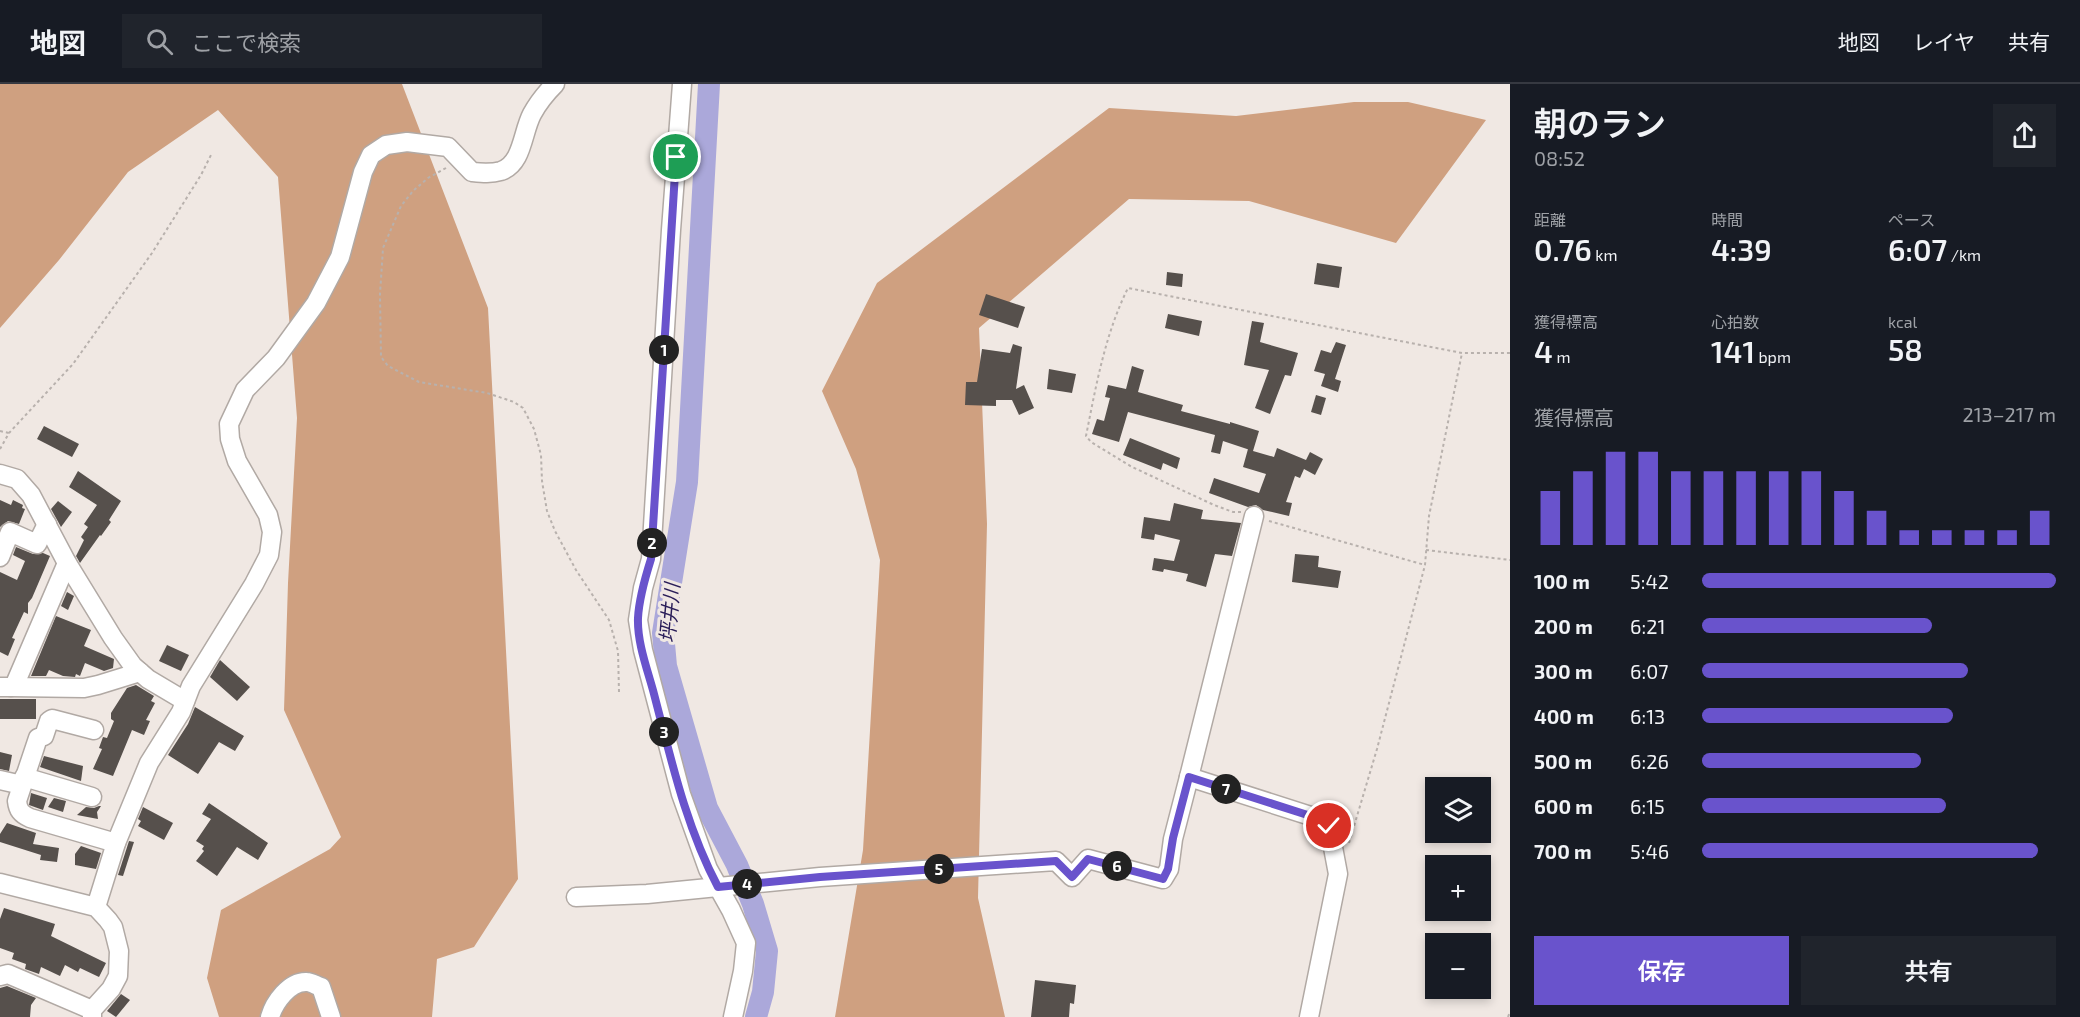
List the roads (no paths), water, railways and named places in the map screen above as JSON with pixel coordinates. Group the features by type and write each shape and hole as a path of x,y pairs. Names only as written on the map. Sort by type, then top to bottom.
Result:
{"street":[{"path":"96,907 116,843 149,763 175,722 191,686 254,584 268,555 272,532 268,515 237,461 230,439 229,424 245,390 276,358 316,303 340,257 363,172 371,155 386,145 407,142 448,147 472,172 502,171 515,160 531,116 555,84"},
{"path":"682,84 651,559 638,620 643,650 681,794 708,868 725,886 746,944 743,972 733,1017"},
{"path":"0,474 17,479 39,506 67,563 133,666 148,679 185,701"},
{"path":"576,897 647,894 820,877 1056,861 1072,877 1088,859 1163,879 1168,869 1173,838 1254,516"},
{"path":"0,557 10,532 37,544 47,524"},
{"path":"6,687 15,684 67,563"},
{"path":"6,687 84,688 140,672"},
{"path":"94,730 52,718 49,721 44,736 38,738 17,801 17,808 22,815 116,843"},
{"path":"1189,777 1317,818 1329,826 1338,874 1309,1017"},
{"path":"0,780 23,781 92,797"},
{"path":"0,883 96,907 113,927 120,963 118,976 111,989 92,1014 8,974 0,976"},
{"path":"270,1017 279,996 306,982 321,987 331,1017"}],"waterway":[{"name":"坪井川","path":"709,84 687,482 663,633 666,666 707,808 737,865 753,904 767,951 763,992 756,1017"}]}
